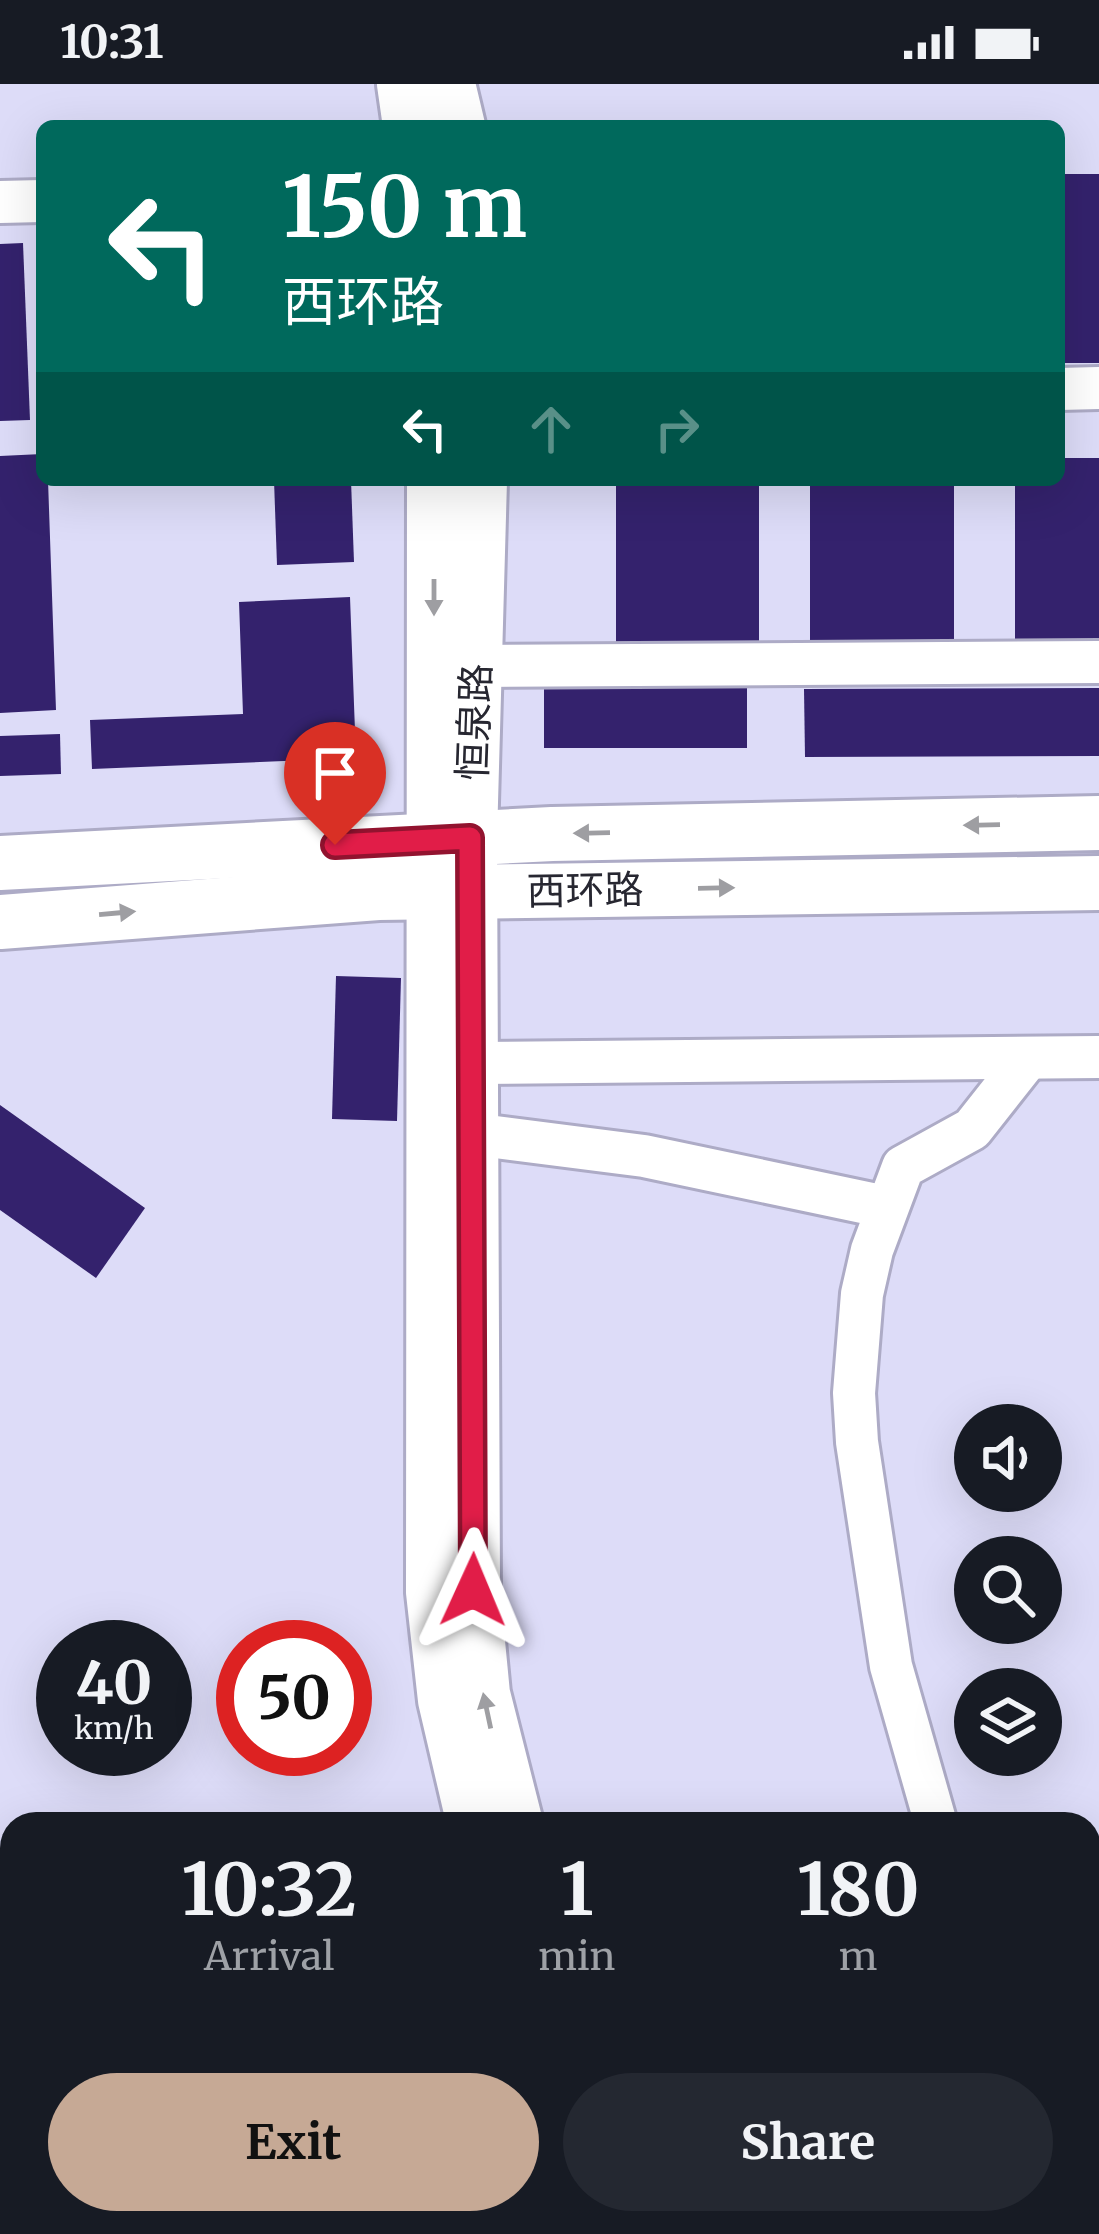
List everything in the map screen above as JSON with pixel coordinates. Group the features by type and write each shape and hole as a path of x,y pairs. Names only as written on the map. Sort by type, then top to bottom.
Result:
{"main road":[{"path":"404,84 409,120"},
{"path":"448,84 457,120"},
{"name":"恒泉路","path":"434,486 451,866 472,1063 473,1590 483,1694 513,1812"},
{"name":"恒泉路","path":"471,1812 445,1700 434,1592 451,866 476,666 480,486"},
{"name":"西环路","path":"0,922 378,892 451,866 1099,823"},
{"name":"西环路","path":"0,863 451,866 1099,884"}],"street":[{"path":"0,202 36,201"},
{"path":"1065,388 1099,388"},
{"path":"476,666 1099,662"},
{"path":"472,1063 1099,1057"},
{"path":"933,1812 891,1666 856,1442 855,1343 862,1294 886,1207 903,1168 973,1129 1028,1058"},
{"path":"472,1134 644,1156 886,1207"}],"building":[{"path":"1065,174 1099,174 1099,363 1065,363"},
{"path":"23,243 30,420 0,421 0,244"},
{"path":"36,454 36,486 48,486 56,710 0,713 0,456"},
{"path":"1065,458 1099,458 1099,655 1015,656 1015,486 1065,486"},
{"path":"274,486 351,486 354,562 277,565"},
{"path":"616,486 759,486 759,651 616,651"},
{"path":"810,486 954,486 954,649 810,650"},
{"path":"350,597 356,758 92,769 90,720 243,714 239,602"},
{"path":"747,679 747,748 544,748 544,680"},
{"path":"1099,688 1099,756 805,757 804,689"},
{"path":"60,734 61,774 0,776 0,736"},
{"path":"336,976 401,978 397,1121 332,1119"},
{"path":"0,1105 145,1208 96,1278 0,1210"}],"route":[{"path":"335,845 470,838 473,1590"}]}
